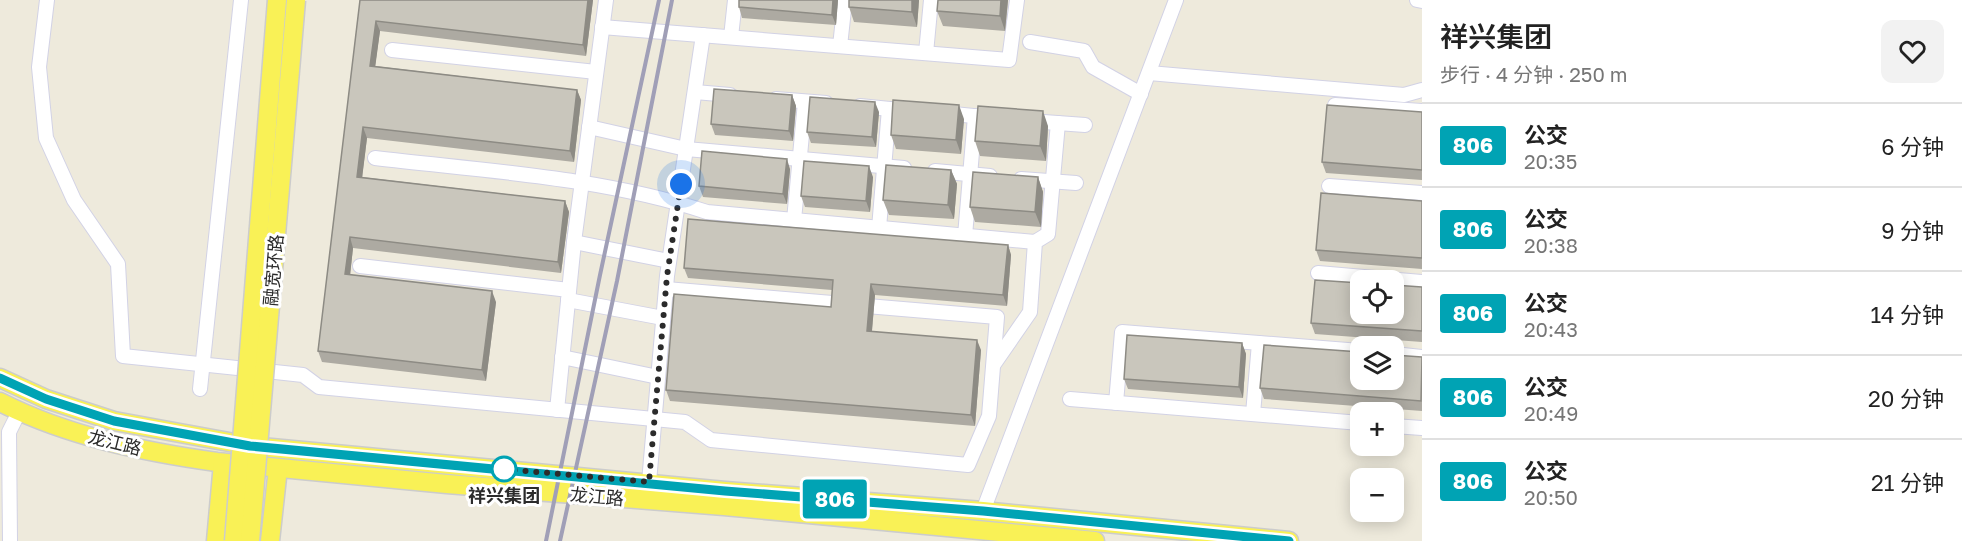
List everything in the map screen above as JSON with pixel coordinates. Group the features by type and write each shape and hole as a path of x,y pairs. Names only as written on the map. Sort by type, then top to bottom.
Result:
{"main road":[{"name":"融宽环路","path":"234,541 277,0"},
{"name":"融宽环路","path":"250,541 296,0"},
{"name":"龙江路","path":"0,378 46,399 87,414 149,429 217,441 725,491 983,511 1289,541"},
{"name":"龙江路","path":"0,402 19,412 70,430 183,458 1095,541"},
{"path":"216,541 223,463"},
{"path":"270,541 278,468"}],"street":[{"path":"46,0 39,67 46,138 74,200 118,264 123,356 303,375 319,387 685,422 711,440 968,465 989,416 997,317 666,289"},
{"path":"200,389 241,0"},
{"path":"557,410 574,242 606,0"},
{"path":"731,37 735,0"},
{"path":"840,46 845,0"},
{"path":"926,53 932,0"},
{"path":"602,27 1009,60 1017,0"},
{"path":"983,511 1176,0"},
{"path":"1417,0 1422,1"},
{"path":"649,482 669,261 703,35"},
{"path":"1030,42 1084,51 1093,67 1141,94"},
{"path":"392,50 596,72"},
{"path":"1149,73 1404,95 1422,90"},
{"path":"695,92 739,96"},
{"path":"761,98 1085,125"},
{"path":"794,220 805,102"},
{"path":"1335,105 1422,111"},
{"path":"879,228 889,109"},
{"path":"965,236 975,116"},
{"path":"375,158 582,182 678,202 707,212 1035,242 1048,234 1058,123"},
{"path":"589,127 686,149 1076,183"},
{"path":"1329,186 1422,193"},
{"path":"574,242 669,261"},
{"path":"993,365 1029,312 1035,242"},
{"path":"360,266 568,295 663,318"},
{"path":"1318,273 1422,282"},
{"path":"1116,403 1122,332 1350,350"},
{"path":"1253,414 1259,343"},
{"path":"1404,355 1422,357"},
{"path":"562,357 658,377"},
{"path":"1070,399 1350,422"},
{"path":"10,541 9,432 19,412"},
{"path":"1404,427 1422,428"}],"building":[{"path":"360,0 588,0 583,45 376,21 370,66 577,90 570,151 363,127 357,177 565,201 558,262 350,237 345,274 492,291 482,370 318,351"},
{"path":"739,0 833,0 832,15 739,7"},
{"path":"849,0 912,0 912,12 849,7"},
{"path":"938,0 1001,0 1000,16 937,11"},
{"path":"714,89 792,95 789,131 711,124"},
{"path":"810,97 875,102 872,137 807,132"},
{"path":"893,100 959,105 956,140 891,135"},
{"path":"1327,105 1422,112 1422,170 1322,162"},
{"path":"978,106 1043,111 1040,146 975,141"},
{"path":"702,151 787,159 783,194 699,186"},
{"path":"804,161 869,166 866,201 801,196"},
{"path":"886,165 951,170 948,205 883,200"},
{"path":"973,172 1038,177 1035,212 970,207"},
{"path":"1321,193 1422,201 1422,258 1316,250"},
{"path":"688,219 1008,245 1003,295 871,284 867,331 977,340 971,415 666,390 674,294 831,307 833,280 684,268"},
{"path":"1315,280 1350,282 1350,324 1404,324 1404,286 1422,287 1422,331 1311,323"},
{"path":"1127,335 1242,343 1239,387 1124,379"},
{"path":"1264,345 1350,351 1350,390 1404,390 1404,356 1422,357 1421,401 1260,388"}],"railway":[{"path":"546,541 659,0"},
{"path":"560,541 617,281 672,0"}],"bus line":[{"name":"806","path":"0,378 46,399 87,414 149,429 250,446 725,491 983,511 1289,541"}],"place":[{"name":"祥兴集团","path":"504,469"}],"route":[{"path":"504,469 649,482 667,276 681,184"}]}
